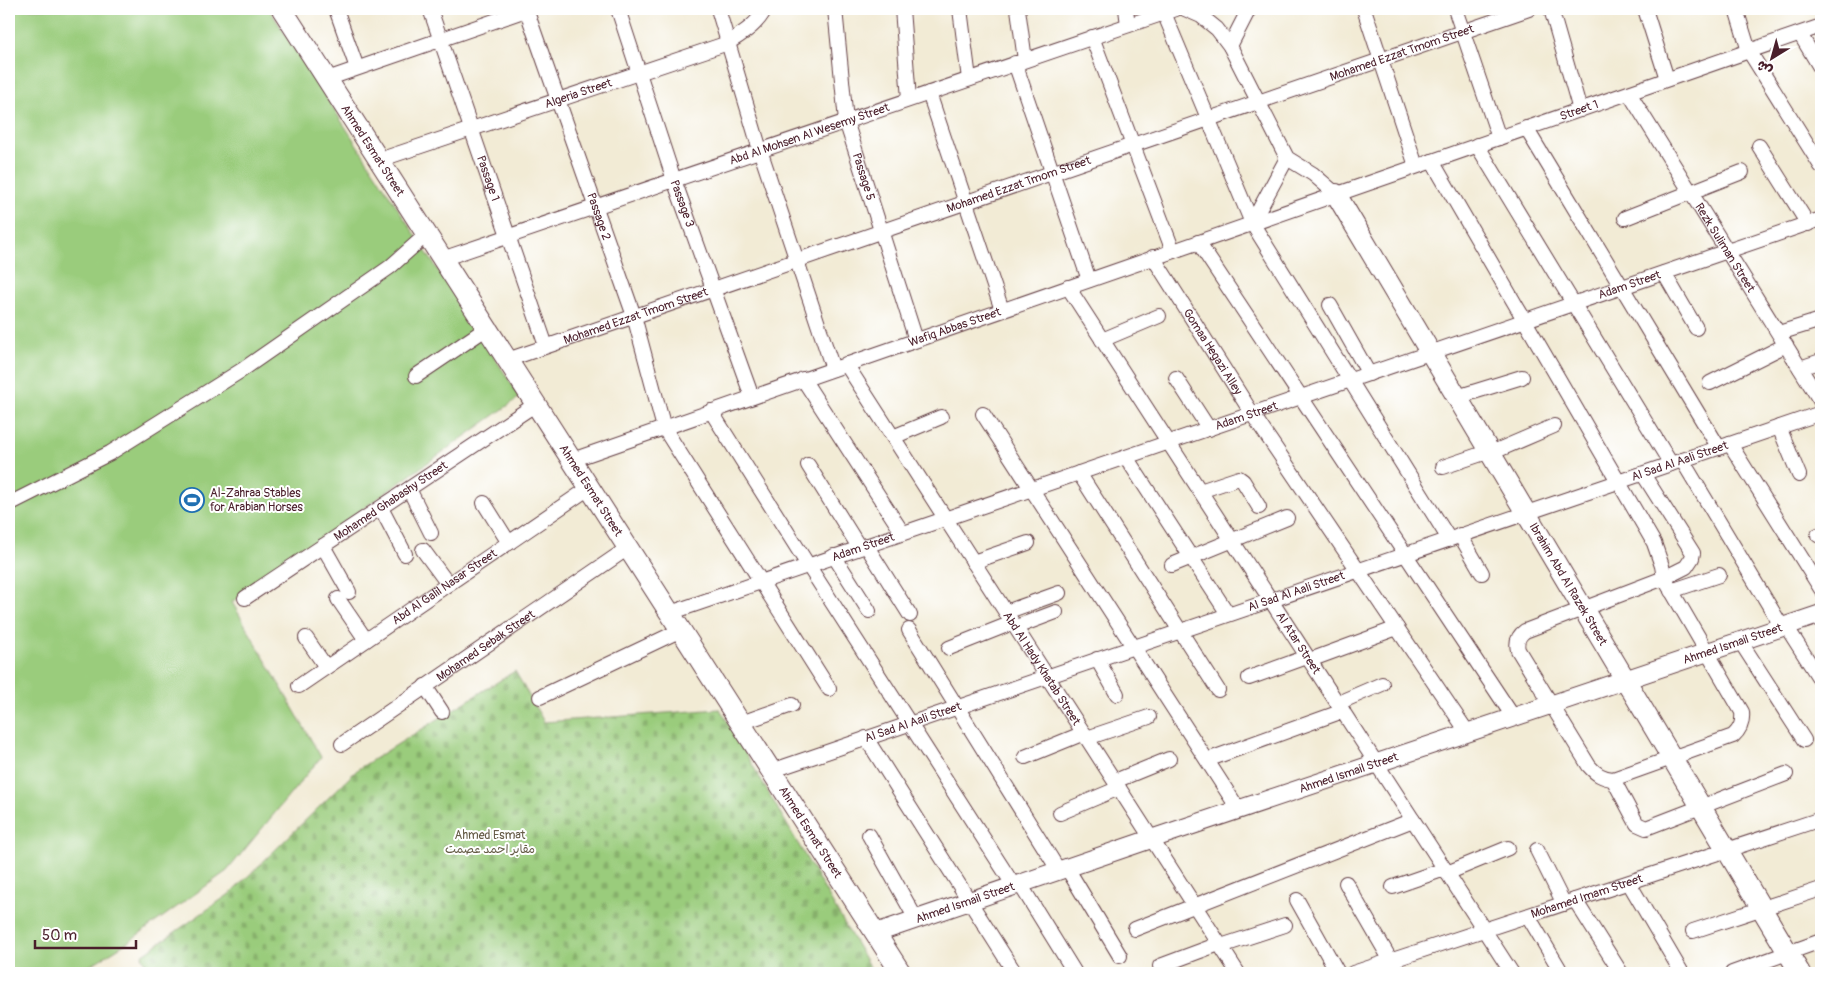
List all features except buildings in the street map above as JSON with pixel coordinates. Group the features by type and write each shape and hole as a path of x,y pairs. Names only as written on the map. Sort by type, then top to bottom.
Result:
{"main road":[{"name":"Ahmed Esmat Street","path":"282,9 901,973"},
{"name":"Ibrahim Abd Al Razek Street","path":"1336,194 1800,973"}],"street":[{"path":"336,9 357,68"},
{"name":"Passage 1","path":"430,9 546,346"},
{"path":"326,78 527,9"},
{"name":"Passage 2","path":"527,9 634,316 664,428 829,689"},
{"name":"Passage 3","path":"618,9 674,180 752,397"},
{"name":"Abd Al Hady Khatab Street","path":"718,9 760,150 797,260 840,367 893,437 1238,973"},
{"name":"Algeria Street","path":"379,160 728,42 748,30 762,16 765,9"},
{"name":"Passage 5","path":"835,9 846,121 916,340"},
{"path":"902,9 909,100"},
{"path":"960,9 968,79"},
{"path":"1018,9 1020,62 1052,172 1089,280"},
{"path":"1126,9 1128,25"},
{"path":"1185,9 1200,16 1217,29 1230,46 1287,158 1313,174 1336,194"},
{"path":"1230,46 1249,9"},
{"path":"1364,9 1416,166"},
{"path":"1455,9 1499,138"},
{"name":"Mohamed Ezzat Tmom Street","path":"507,360 1529,9"},
{"path":"1551,9 1580,110"},
{"path":"1645,9 1667,80"},
{"path":"1736,9 1749,51 1821,166"},
{"path":"1170,11 1208,119 1252,223 1350,380 1454,537 1482,573"},
{"name":"Abd Al Mohsen Al Wesemy Street","path":"442,259 1170,11"},
{"name":"Street 1","path":"1336,194 1821,26"},
{"path":"1800,34 1821,69"},
{"path":"1092,37 1173,251"},
{"path":"929,93 1002,310"},
{"name":"Rezk Suliman Street","path":"1629,93 1821,402"},
{"path":"1526,128 1622,288 1821,589"},
{"path":"1477,145 1573,304 1821,681"},
{"path":"1759,146 1817,222"},
{"path":"1252,223 1287,158"},
{"path":"1432,161 1654,543 1664,578 1742,712 1742,722 1733,736 1613,779 1602,776 1592,770 1518,650 1518,641 1525,631 1664,578 1686,567 1693,553 1643,474"},
{"path":"1625,218 1742,172"},
{"name":"Wafiq Abbas Street","path":"572,460 1336,194"},
{"name":"Adam Street","path":"670,613 1031,488 1253,415 1350,380 1817,222"},
{"path":"9,504 110,454 242,370 390,267 427,234"},
{"path":"1198,242 1514,718"},
{"name":"Gomaa Hegazi Alley","path":"1153,258 1253,415 1468,733"},
{"path":"1664,273 1696,328"},
{"name":"Al Atar Street","path":"1068,287 1512,973"},
{"path":"1330,305 1369,374"},
{"path":"1102,340 1158,316"},
{"path":"1710,383 1782,339 1821,320"},
{"path":"416,376 487,328"},
{"path":"1800,368 1821,361"},
{"path":"1458,398 1522,376"},
{"path":"1176,378 1209,429"},
{"path":"803,379 902,532"},
{"name":"Mohamed Ghabashy Street","path":"245,598 536,404"},
{"path":"711,411 910,724 1075,973"},
{"name":"Al Sad Al Aali Street","path":"772,771 1270,599 1821,413"},
{"path":"983,414 1239,810"},
{"path":"893,437 941,417"},
{"path":"1443,467 1490,452 1554,426"},
{"path":"1779,428 1799,475"},
{"path":"1126,457 1228,614"},
{"path":"808,465 910,615"},
{"path":"1079,473 1218,690"},
{"path":"1200,491 1239,478 1244,481 1259,508"},
{"name":"Abd Al Galil Nasar Street","path":"299,686 589,488"},
{"path":"409,489 431,533"},
{"path":"484,503 509,543"},
{"path":"381,508 405,554"},
{"path":"1172,565 1287,518"},
{"path":"973,562 1028,543"},
{"path":"323,546 343,596 366,640"},
{"name":"Mohamed Sebak Street","path":"342,744 628,548"},
{"path":"423,550 448,584"},
{"path":"834,556 869,611"},
{"path":"1671,591 1719,575"},
{"path":"949,648 1011,621 1059,593"},
{"path":"1011,621 1056,612"},
{"name":"Ahmed Ismail Street","path":"876,933 1821,614"},
{"path":"1249,678 1397,628"},
{"path":"540,697 681,630"},
{"path":"909,630 1120,956"},
{"path":"306,638 326,667"},
{"path":"1740,641 1804,740"},
{"path":"1097,659 1117,694"},
{"path":"1207,760 1340,707 1382,684"},
{"path":"426,686 442,712"},
{"path":"741,723 792,706"},
{"path":"1025,757 1085,736 1149,717"},
{"path":"866,738 1015,973"},
{"path":"1060,812 1169,759"},
{"path":"1613,779 1637,824 1646,828 1786,774"},
{"path":"1135,929 1413,820"},
{"name":"Mohamed Imam Street","path":"1353,973 1821,820"},
{"path":"869,835 916,919"},
{"path":"1393,887 1446,871 1508,848"},
{"path":"1537,850 1570,902 1621,973"},
{"path":"1629,882 1682,973"},
{"path":"1346,883 1398,973"},
{"path":"1693,930 1821,890"},
{"path":"1297,900 1338,973"},
{"path":"1528,916 1559,968"},
{"path":"1160,966 1285,925"},
{"path":"1732,973 1821,940"}],"green space":[{"name":"Al-Zahraa Stables for Arabian Horses","path":"9,9 269,9 520,397 232,602 321,757 227,871 128,942 78,973 9,973"},
{"name":"Ahmed Esmat مقابر احمد عصمت","path":"515,671 544,722 720,709 873,973 149,973 142,955 231,893 358,769"}],"place":[{"name":"Al-Zahraa Stables for Arabian Horses","path":"192,500"}]}
